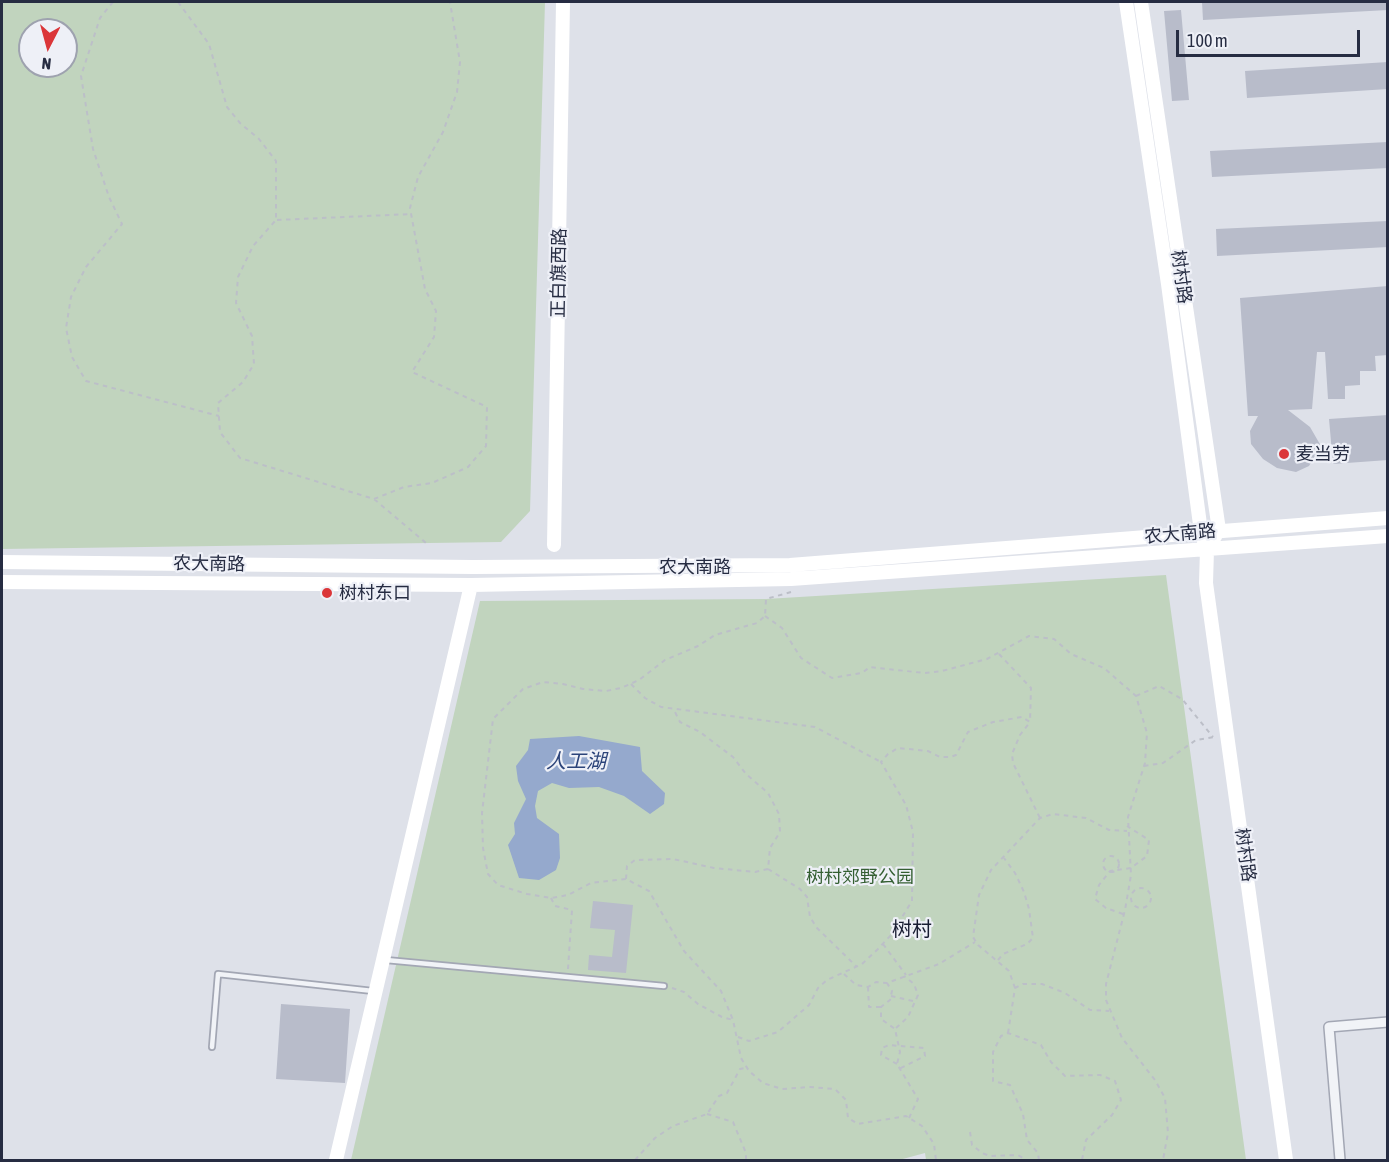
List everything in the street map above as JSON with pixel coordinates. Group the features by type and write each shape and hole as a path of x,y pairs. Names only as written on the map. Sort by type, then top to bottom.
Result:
{"main road":[{"name":"正白旗西路","path":"554,545 563,2"},
{"name":"树村路","path":"1126,2 1168,284 1201,532 1207,550 1206,583 1286,1161"},
{"name":"树村路","path":"1141,2 1218,530 1207,550"},
{"name":"农大南路","path":"2,562 472,567 790,565 1388,518"},
{"name":"农大南路","path":"2,582 471,585 791,579 1388,536"},
{"path":"336,1161 471,585"}],"street":[{"path":"1340,1161 1329,1027 1388,1022"}],"lane":[{"path":"383,960 664,986"},
{"path":"212,1047 218,974 376,991"}],"path":[{"path":"113,2 100,18 81,76 93,149 109,197 122,224 86,267 71,297 66,328 72,357 86,381 219,416"},
{"path":"178,2 209,44 227,107 240,123 259,139 276,162 276,220 253,246 238,277 236,303 252,336 254,364 243,382 218,403 220,432 240,458 374,498 426,543"},
{"path":"374,498 404,487 432,483 468,467 486,446 487,407 412,372 434,337 436,310 425,288 412,214 418,177 442,132 457,92 460,62 450,2"},
{"path":"276,220 412,214"},
{"path":"791,594 766,599 765,616 757,623 715,635 698,646 665,660 631,684 606,691 543,682 523,689 493,719 482,813 483,848 488,874 498,885 550,898 568,895 591,883 626,879 649,891 684,951 721,991 733,1020 741,1058 746,1067 763,1083 782,1089 810,1087 835,1089 846,1100 848,1118 858,1124 906,1116 922,1126 934,1144 936,1161"},
{"path":"765,616 782,628 801,658 832,678 862,673 870,667 924,673 942,671 970,664 998,653 1029,636 1054,639 1071,654 1104,668 1136,696 1147,733 1144,766 1127,826 1131,868 1123,914 1106,984 1110,1011 1122,1038 1155,1080 1165,1098 1168,1113 1163,1161"},
{"path":"998,653 1031,688 1030,722 1020,735 1012,754 1018,777 1040,818"},
{"path":"631,684 645,698 661,707 815,727 881,762 906,805 913,832 915,855 912,901 883,944 857,967 827,980 818,988 809,1005 778,1032 749,1041 737,1036"},
{"path":"1136,696 1143,691 1159,687 1182,699 1213,737"},
{"path":"674,710 680,722 700,732 733,758 746,774 768,793 779,814 780,832 770,848 768,869"},
{"path":"881,762 898,748 928,751 940,757 950,757 956,755 968,732 978,727 1022,717 1030,722"},
{"path":"1144,766 1163,763 1196,740 1213,737 1228,738"},
{"path":"1008,1033 1015,988 1009,971 973,938 978,896 991,870 1040,818 1053,814 1086,818 1109,830 1127,831"},
{"path":"1123,914 1106,908 1095,899 1099,885 1110,871 1117,868 1117,859 1110,856 1103,862 1106,869 1110,871 1131,868 1147,856 1149,840 1127,826"},
{"path":"998,960 1004,954 1027,944 1033,938 1024,892 1016,873 1003,857"},
{"path":"626,879 627,866 635,860 673,859 714,868 756,872 768,869 800,889 807,897 810,917 817,928 857,967"},
{"path":"1128,889 1148,892 1150,901 1146,906 1137,908 1132,904 1131,897 1134,891"},
{"path":"550,898 555,906 572,910 567,976"},
{"path":"844,973 856,985 868,987 876,982 886,983 939,964 976,941"},
{"path":"883,944 914,984 918,995 917,1002 908,1017 895,1029"},
{"path":"868,987 869,1007 881,1007 890,1000 891,996 892,991 886,983"},
{"path":"1015,988 1023,984 1042,984 1065,993 1090,1010 1110,1011"},
{"path":"664,986 684,992 698,1004 722,1017 733,1020"},
{"path":"891,996 917,1002"},
{"path":"881,1007 881,1018 895,1029 899,1048 897,1064 899,1069 918,1099 909,1118"},
{"path":"1039,1161 1038,1153 1027,1140 1023,1114 1010,1085 993,1082 993,1052 1001,1036 1008,1033 1041,1045 1051,1062 1065,1076 1100,1075 1115,1081 1120,1100 1112,1115 1086,1140 1082,1161"},
{"path":"897,1064 881,1055 882,1048 889,1045 899,1048 924,1048 925,1056 899,1069"},
{"path":"635,1161 655,1138 673,1126 706,1114 719,1096 727,1093 740,1069 746,1067"},
{"path":"706,1114 733,1122 746,1153 746,1161"},
{"path":"970,1132 972,1145 982,1153 990,1156 1018,1155 1026,1161"}],"green space":[{"path":"2,2 545,2 530,511 501,542 2,549"},
{"name":"树村郊野公园","path":"1166,575 1246,1160 926,1160 925,1153 899,1160 351,1160 480,601 766,599"}],"water":[{"name":"人工湖","path":"579,736 640,747 642,771 665,793 664,804 650,814 624,796 599,787 569,788 552,783 538,791 535,806 537,818 559,834 560,858 556,870 539,880 519,878 508,845 515,834 514,823 526,799 518,781 516,766 528,750 530,739"}],"building":[{"path":"1202,2 1388,2 1388,10 1203,20"},
{"path":"1181,10 1189,100 1172,101 1164,11"},
{"path":"1388,62 1388,89 1247,98 1245,71"},
{"path":"1388,142 1388,168 1212,177 1210,151"},
{"path":"1388,221 1388,247 1217,256 1216,229"},
{"path":"1388,286 1388,355 1375,356 1376,371 1360,371 1360,385 1345,386 1345,399 1328,399 1325,352 1317,352 1312,409 1288,410 1310,427 1321,446 1309,466 1296,472 1277,468 1263,459 1251,444 1250,431 1258,416 1248,416 1240,298"},
{"path":"1388,415 1388,460 1333,464 1329,419"},
{"path":"593,901 633,905 626,973 588,970 589,955 612,957 615,930 590,928"},
{"path":"281,1004 350,1009 345,1083 276,1079"}],"place":[{"name":"麦当劳","path":"1284,454"},
{"name":"树村东口","path":"327,593"}],"district":[{"name":"树村","path":"912,930"}]}
